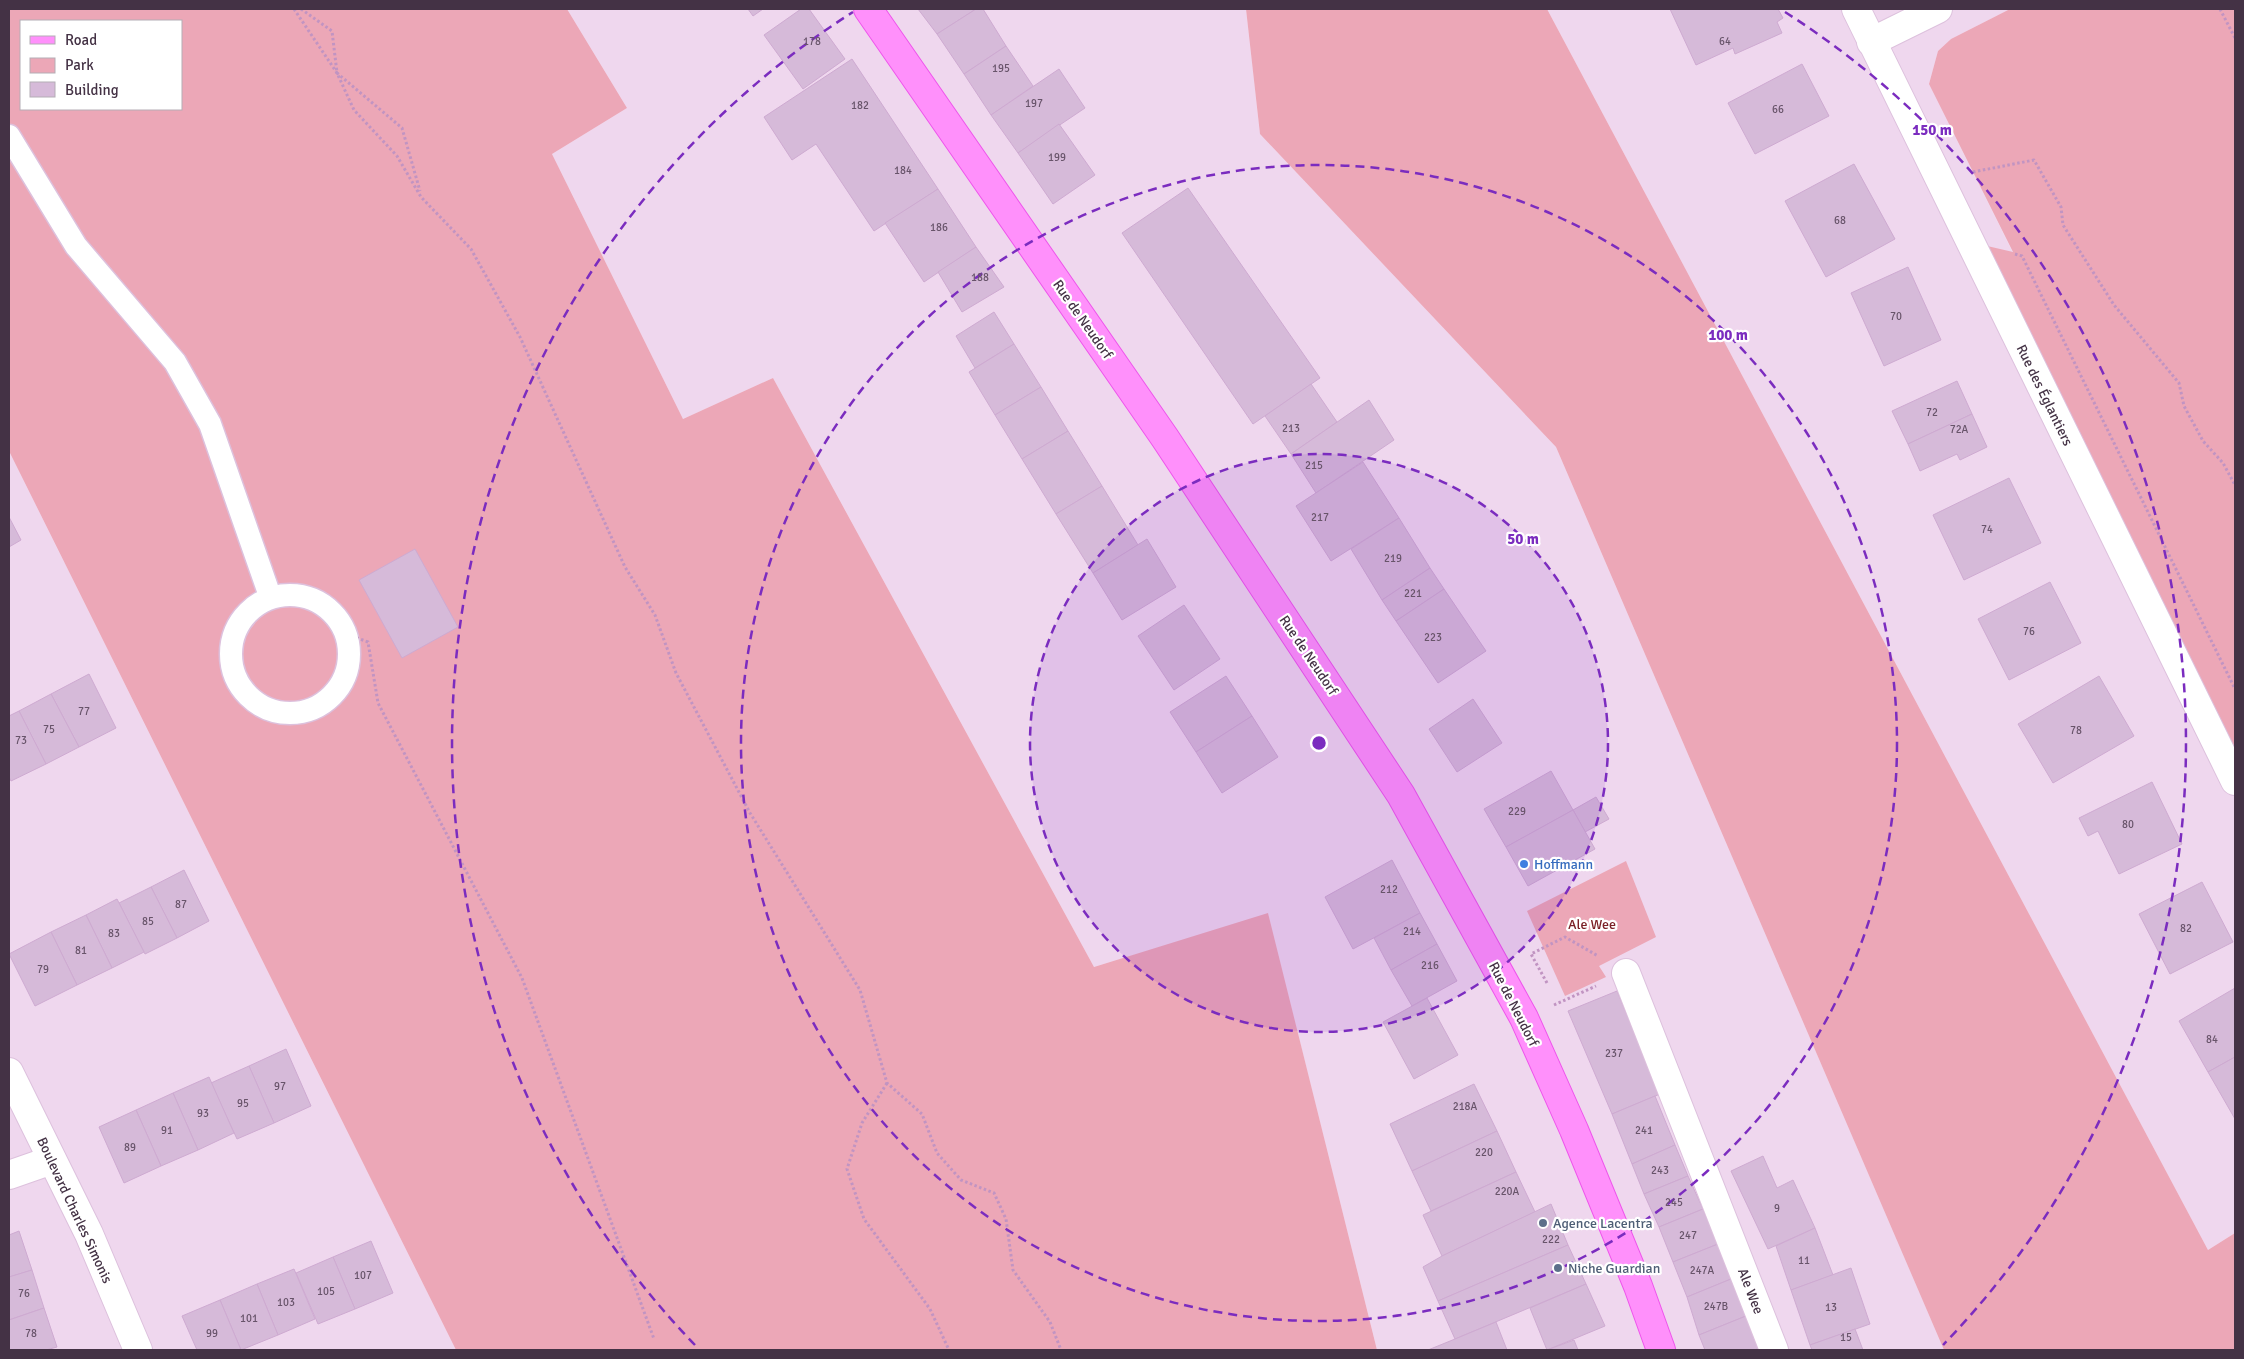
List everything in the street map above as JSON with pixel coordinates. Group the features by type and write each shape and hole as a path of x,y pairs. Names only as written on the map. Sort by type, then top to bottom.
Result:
{"main road":[{"name":"Rue de Neudorf","path":"868,9 1165,438 1401,795 1524,1018 1574,1130 1638,1286 1661,1350"}],"street":[{"name":"Rue des Églantiers","path":"1856,9 2235,782"},
{"path":"1871,42 1938,9"},
{"name":"Ale Wee","path":"1626,973 1774,1350"},
{"name":"Boulevard Charles Simonis","path":"9,1072 89,1234 138,1350"},
{"path":"9,1175 52,1160"}],"lane":[{"path":"9,136 76,246 175,362 210,424 270,596"},
{"path":"301,594 330,608 347,634 349,665 335,694 309,711 278,713 250,699 232,673 230,642 244,614 270,596 301,594"}],"path":[{"path":"294,9 337,73 354,110 397,156 421,197 470,250 520,337 625,567 655,615 676,673 750,813 860,990 887,1083 922,1114 937,1153 961,1180 994,1193 1006,1219 1013,1270 1050,1322 1061,1350"},
{"path":"301,9 332,31 337,73 402,128 421,197"},
{"path":"2220,9 2235,38"},
{"path":"1939,180 2034,160 2061,207 2063,226 2114,305 2178,383 2184,406 2202,441 2223,463 2235,485"},
{"path":"1970,242 2022,256 2235,688"},
{"path":"347,634 368,642 378,703 522,978 654,1339"},
{"path":"1550,988 1532,954 1564,937 1626,973"},
{"path":"1524,1018 1626,973"},
{"path":"1553,996 1557,1004"},
{"path":"887,1083 862,1123 847,1169 864,1219 930,1309 949,1350"}],"shaded area":[{"path":"567,9 1246,9 1260,134 1556,447 1944,1350 1377,1350 1268,914 1094,967 773,378 683,419 552,154 627,108"},
{"path":"1547,9 2010,9 1951,39 1938,51 1929,84 2013,253 1971,243 2235,781 2235,1233 2208,1250"},
{"path":"9,451 456,1350 9,1350"}],"green space":[{"path":"9,9 567,9 627,108 552,154 683,419 773,378 1094,967 1268,913 1377,1350 456,1350 9,451"},
{"path":"1246,9 1547,9 2208,1250 2235,1233 2235,1350 1944,1350 1556,447 1260,134"},
{"path":"2010,9 2235,9 2235,781 1970,242 2013,252 1929,84 1938,51 1951,39"},
{"name":"Ale Wee","path":"1626,861 1656,937 1599,966 1606,977 1565,996 1527,911"}],"building":[{"path":"748,9 763,9 753,16"},
{"path":"801,9 809,9 845,59 803,89 764,35"},
{"path":"918,9 976,9 937,34"},
{"path":"976,9 983,9 1006,46 964,74 937,34"},
{"path":"1670,9 1778,9 1783,18 1777,22 1782,33 1735,54 1733,48 1696,65"},
{"path":"1006,46 1033,86 991,115 964,74"},
{"path":"852,59 938,189 874,231 816,144 792,160 764,117"},
{"path":"1802,64 1829,116 1755,154 1728,103"},
{"path":"1059,69 1085,108 1018,153 991,115"},
{"path":"1059,124 1095,175 1053,204 1018,153"},
{"path":"1854,164 1895,239 1826,277 1785,201"},
{"path":"1188,188 1320,378 1253,424 1122,233"},
{"path":"938,189 976,247 924,282 885,223"},
{"path":"976,247 1004,287 962,312 938,272"},
{"path":"1908,267 1941,340 1884,366 1851,293"},
{"path":"994,312 1014,344 975,368 956,336"},
{"path":"1014,344 1041,387 995,415 969,372"},
{"path":"1957,381 1972,414 1908,444 1892,411"},
{"path":"1311,384 1337,422 1291,454 1265,416"},
{"path":"1041,387 1068,431 1022,459 995,415"},
{"path":"1369,400 1394,440 1316,493 1291,454"},
{"path":"1972,414 1987,447 1960,460 1957,454 1920,471 1908,444"},
{"path":"1068,431 1102,486 1056,514 1022,459"},
{"path":"1363,462 1399,518 1331,561 1296,506"},
{"path":"2009,478 2041,543 1964,580 1933,515"},
{"path":"1102,486 1138,545 1093,573 1056,514"},
{"path":"9,517 21,540 9,547"},
{"path":"1399,518 1430,568 1382,600 1351,549"},
{"path":"1147,539 1176,587 1122,620 1093,573"},
{"path":"415,549 458,627 402,658 359,580"},
{"path":"1430,568 1444,589 1396,621 1382,600"},
{"path":"2050,582 2081,643 2009,680 1978,619"},
{"path":"1444,589 1486,651 1438,683 1396,621"},
{"path":"1184,605 1220,659 1174,690 1138,636"},
{"path":"89,674 116,728 79,747 51,694"},
{"path":"1226,676 1252,716 1196,752 1170,712"},
{"path":"2099,676 2134,736 2053,783 2018,724"},
{"path":"51,694 79,747 46,764 19,711"},
{"path":"1473,699 1502,743 1457,772 1429,729"},
{"path":"19,711 46,764 11,781 9,777 9,716"},
{"path":"1252,716 1278,757 1222,793 1196,752"},
{"path":"1551,771 1573,810 1506,847 1484,809"},
{"path":"2152,782 2182,844 2119,874 2098,831 2088,836 2079,818"},
{"path":"1596,797 1609,819 1585,832 1573,810"},
{"path":"1573,810 1595,849 1528,886 1506,847"},
{"path":"1392,860 1420,913 1353,949 1325,897"},
{"path":"184,870 209,921 177,938 151,887"},
{"path":"2202,882 2233,942 2170,974 2139,914"},
{"path":"151,887 177,938 145,954 119,903"},
{"path":"117,899 144,952 112,968 86,915"},
{"path":"1420,913 1437,944 1391,970 1374,938"},
{"path":"86,915 112,968 77,985 51,932"},
{"path":"51,932 77,985 35,1006 9,954"},
{"path":"1437,944 1457,981 1412,1006 1391,970"},
{"path":"2235,988 2235,1057 2208,1072 2179,1021"},
{"path":"1617,991 1660,1094 1612,1114 1568,1011"},
{"path":"1427,998 1458,1055 1414,1079 1383,1022"},
{"path":"286,1049 311,1106 274,1123 249,1066"},
{"path":"2235,1057 2235,1119 2208,1072"},
{"path":"249,1066 274,1123 237,1139 211,1083"},
{"path":"209,1077 234,1133 198,1150 173,1093"},
{"path":"1474,1084 1497,1131 1412,1171 1390,1124"},
{"path":"173,1093 198,1150 161,1166 136,1110"},
{"path":"1655,1096 1675,1145 1632,1164 1612,1114"},
{"path":"136,1110 161,1166 124,1183 99,1127"},
{"path":"1497,1131 1516,1172 1431,1211 1412,1171"},
{"path":"1675,1145 1688,1176 1644,1194 1632,1164"},
{"path":"1763,1156 1777,1188 1793,1180 1815,1228 1768,1249 1731,1171"},
{"path":"1516,1172 1535,1212 1442,1256 1423,1215"},
{"path":"1688,1176 1703,1209 1659,1227 1644,1194"},
{"path":"1551,1204 1568,1245 1438,1301 1423,1267"},
{"path":"1703,1209 1718,1244 1673,1262 1659,1227"},
{"path":"1815,1228 1833,1275 1791,1290 1776,1246"},
{"path":"19,1231 32,1270 9,1277 9,1235"},
{"path":"371,1241 393,1293 355,1309 333,1257"},
{"path":"1718,1244 1731,1279 1687,1297 1673,1262"},
{"path":"1568,1245 1586,1284 1455,1339 1438,1301"},
{"path":"333,1257 355,1309 318,1324 296,1273"},
{"path":"1851,1268 1870,1324 1810,1345 1791,1290"},
{"path":"294,1269 315,1319 278,1335 257,1284"},
{"path":"32,1270 44,1308 9,1320 9,1277"},
{"path":"1731,1279 1746,1316 1699,1335 1687,1297"},
{"path":"257,1284 278,1335 241,1350 220,1300"},
{"path":"1586,1284 1605,1326 1547,1350 1530,1308"},
{"path":"220,1300 241,1350 197,1350 182,1316"},
{"path":"44,1308 57,1347 46,1350 9,1350 9,1320"},
{"path":"1746,1316 1763,1347 1754,1350 1705,1350 1699,1335"},
{"path":"1496,1322 1507,1350 1428,1350 1455,1339"},
{"path":"1855,1329 1863,1350 1812,1350 1810,1345"},
{"path":"1574,1340 1578,1350 1547,1350"}],"place":[{"name":"Hoffmann","path":"1524,864"},
{"name":"Agence Lacentra","path":"1543,1223"},
{"name":"Niche Guardian","path":"1558,1268"}]}
